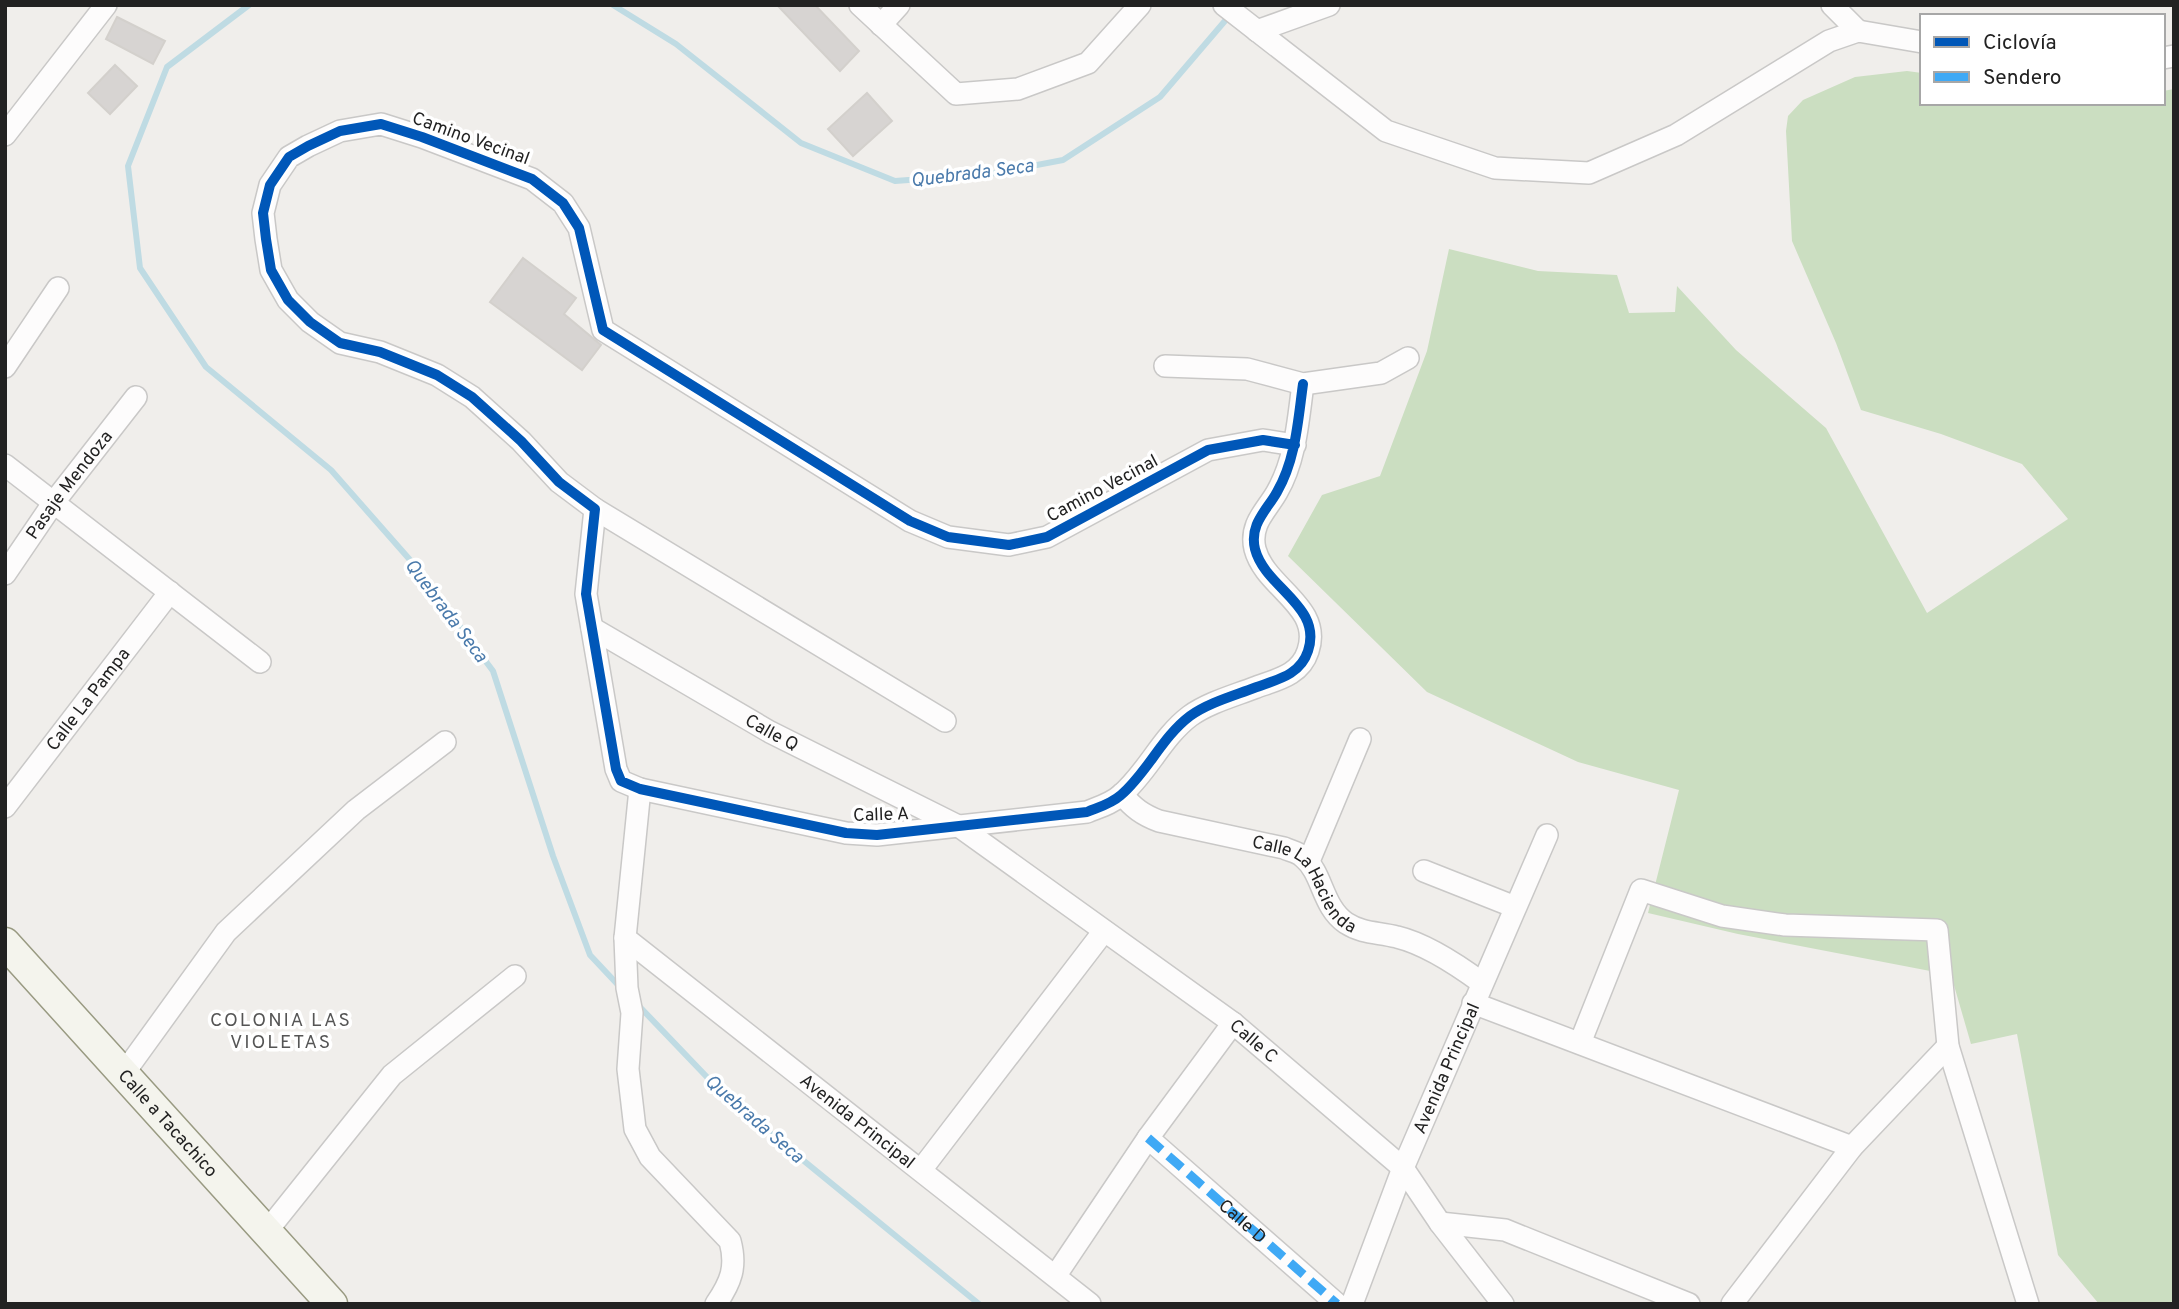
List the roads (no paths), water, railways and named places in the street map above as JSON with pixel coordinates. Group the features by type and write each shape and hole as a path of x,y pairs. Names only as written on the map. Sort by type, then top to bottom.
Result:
{"main road":[{"name":"Calle a Tacachico","path":"5,943 332,1304"}],"street":[{"path":"5,135 106,5"},
{"path":"860,5 956,94 1018,89 1088,63 1140,5"},
{"path":"881,25 899,5"},
{"path":"1224,5 1386,131 1495,168 1589,173 1676,135 1829,41 1858,31 1920,42"},
{"path":"1258,31 1329,5"},
{"path":"1832,5 1858,31"},
{"name":"Camino Vecinal","path":"945,721 595,509 559,482 521,441 472,397 426,371 380,352 340,343 310,322 288,300 271,270 263,213 270,185 289,157 340,131 381,124 532,179 563,203 579,228 604,330 910,521 948,537 1009,545 1047,537 1208,450 1263,440 1295,445"},
{"path":"5,367 58,288"},
{"path":"1165,366 1247,369 1303,384 1381,373 1408,358"},
{"path":"1122,794 1163,744 1191,716 1223,699 1289,675 1301,667 1308,652 1312,633 1306,616 1264,567 1255,548 1256,524 1265,506 1277,492 1295,445 1303,384"},
{"name":"Pasaje Mendoza","path":"5,574 54,502 136,397"},
{"path":"5,465 260,662"},
{"path":"595,509 586,594 616,769 621,781 640,789 625,938 626,975 632,1013 628,1069 635,1129 650,1157 730,1241 734,1259 730,1279 716,1304"},
{"name":"Calle La Pampa","path":"5,807 170,592"},
{"name":"Calle Q","path":"592,628 769,732 960,827"},
{"path":"1309,861 1360,739"},
{"path":"124,1073 226,932 356,810 445,742"},
{"name":"Calle A","path":"640,789 846,833 877,835 1087,812 1108,804 1122,794"},
{"name":"Calle La Hacienda","path":"1122,794 1132,807 1159,821 1301,854 1309,861 1333,911 1344,922 1371,934 1399,937 1454,963 1477,993 1580,1044 1852,1147"},
{"name":"Calle C","path":"960,827 1233,1023 1403,1168 1440,1223 1503,1304"},
{"name":"Avenida Principal","path":"1352,1304 1403,1168 1547,835"},
{"path":"1424,871 1516,907"},
{"path":"1580,1044 1641,890 1722,916 1785,925 1937,930 1948,1046 2028,1304"},
{"path":"921,1170 1104,931"},
{"name":"Avenida Principal","path":"625,938 1090,1304"},
{"path":"267,1231 392,1074 515,976"},
{"path":"1056,1275 1148,1138 1233,1023"},
{"path":"1732,1304 1852,1147 1948,1046"},
{"name":"Calle D","path":"1148,1138 1337,1304"},
{"path":"1440,1223 1505,1230 1689,1304"}],"waterway":[{"name":"Quebrada Seca","path":"249,5 167,67 128,166 140,268 206,367 331,470 411,561 493,671 553,856 590,955 620,987"},
{"name":"Quebrada Seca","path":"613,5 676,44 801,143 895,181 990,174 1063,160 1160,97 1230,15"},
{"name":"Quebrada Seca","path":"638,1005 727,1098 979,1304"}],"district":[{"name":"COLONIA LAS VIOLETAS","path":"281,1030"}]}
